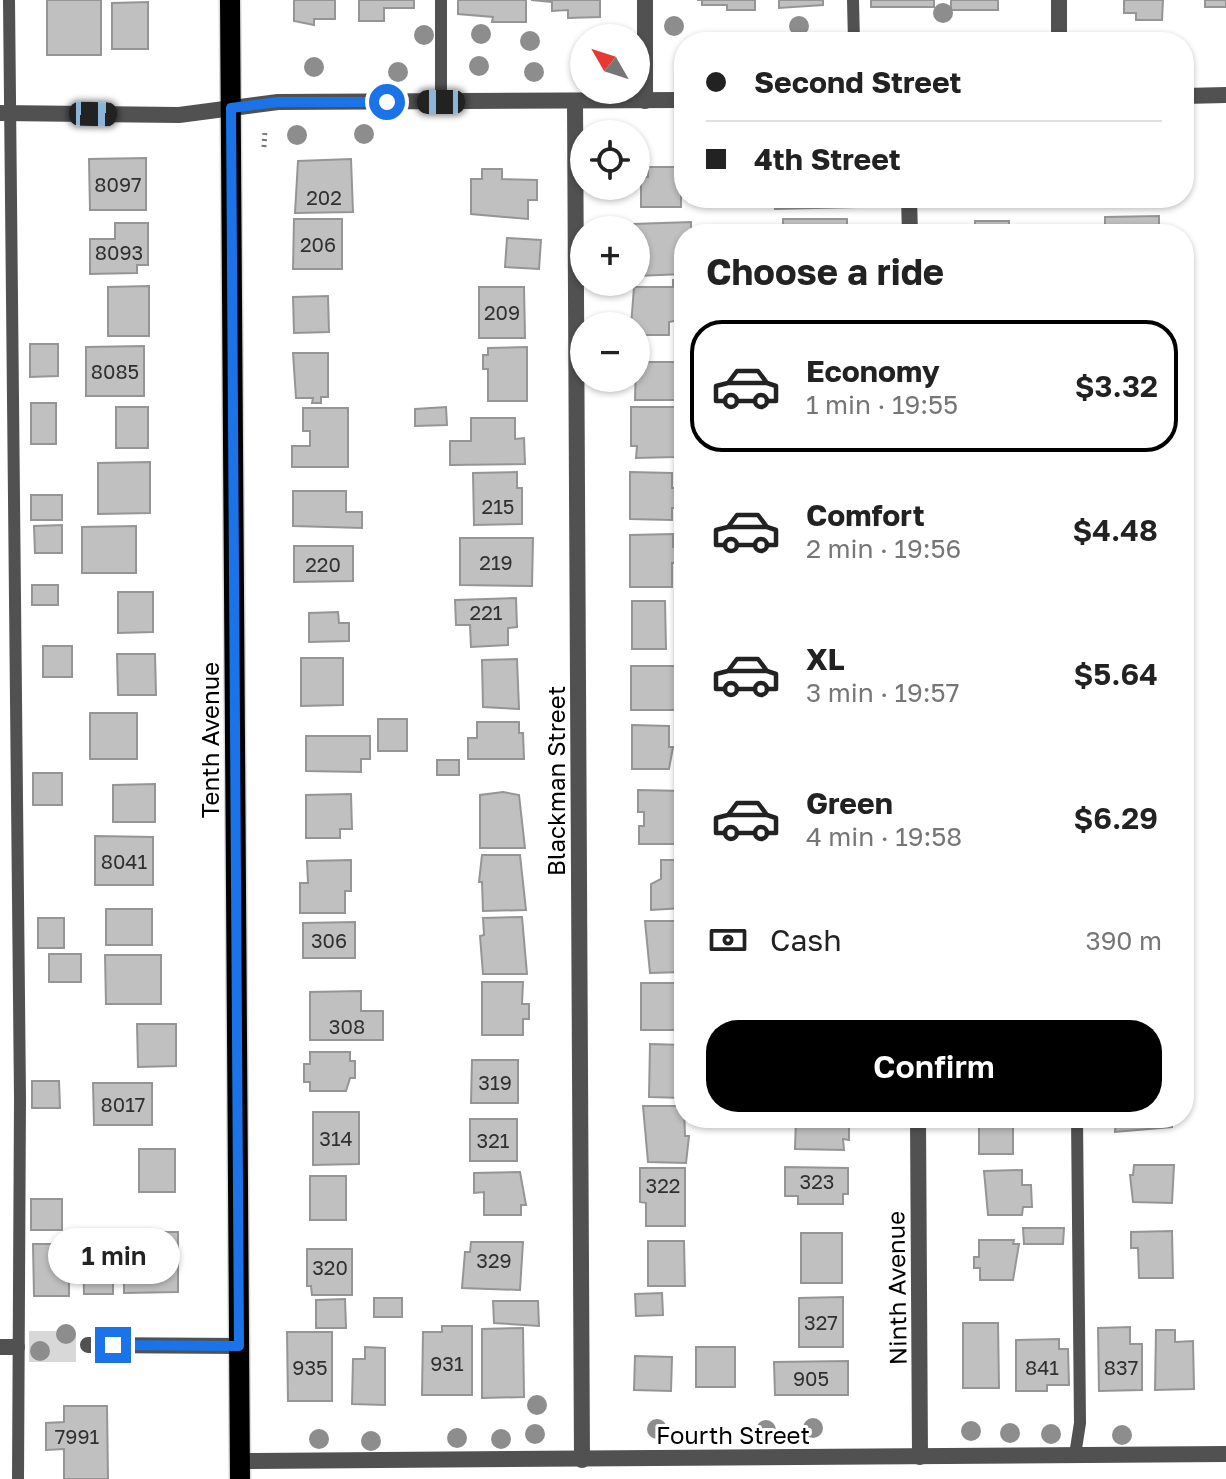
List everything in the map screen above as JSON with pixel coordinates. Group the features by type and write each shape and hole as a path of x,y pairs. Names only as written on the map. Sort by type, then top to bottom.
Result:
{"main road":[{"name":"Tenth Avenue","path":"230,0 240,1470"}],"street":[{"path":"645,0 645,24"},
{"path":"1059,0 1059,32"},
{"path":"1194,96 1226,95"},
{"path":"650,101 674,100"},
{"path":"4,113 179,115 278,102 570,101"},
{"name":"Blackman Street","path":"575,104 582,1460"},
{"name":"Ninth Avenue","path":"918,1128 920,1457"},
{"path":"88,1345 239,1346"},
{"name":"Fourth Street","path":"240,1470 582,1460 1226,1454"}],"lane":[{"path":"9,0 4,113 20,1098 8,1347 18,1479"},
{"path":"441,0 441,102"},
{"path":"853,0 854,32"},
{"path":"1075,1455 1080,1423 1077,1128"}],"path":[{"path":"264,147 265,130"}],"shaded area":[{"path":"29,1331 76,1331 76,1362 29,1362"}],"building":[{"path":"47,0 101,0 101,55 47,55"},
{"path":"294,0 335,0 335,19 314,19 314,25 294,21"},
{"path":"359,0 414,0 414,8 384,8 384,21 359,21"},
{"path":"458,0 526,0 526,22 492,22 493,17 458,14"},
{"path":"531,0 600,0 600,17 568,18 568,10 552,11 552,2"},
{"path":"702,0 755,0 755,10 727,10 727,5 702,5"},
{"path":"779,0 823,0 823,5 779,8"},
{"path":"871,0 934,0 934,7 871,7"},
{"path":"951,0 998,0 998,10 951,10"},
{"path":"1124,0 1163,0 1162,20 1136,20 1136,13 1124,13"},
{"path":"1205,0 1226,0 1226,7 1205,7"},
{"path":"148,2 148,49 112,49 112,3"},
{"path":"146,158 146,210 90,210 89,159"},
{"path":"351,159 353,212 295,213 298,161"},
{"path":"650,167 674,167 674,207 641,207 641,200 650,200"},
{"path":"482,169 502,169 502,179 537,180 537,200 528,200 528,219 471,214 471,179 482,179"},
{"path":"1159,216 1159,224 1105,224 1105,217"},
{"path":"294,219 342,219 342,269 293,269"},
{"path":"783,219 847,219 847,224 783,224"},
{"path":"975,221 1009,221 1009,224 975,224"},
{"path":"691,222 674,224 674,274 650,275 650,223"},
{"path":"115,223 148,223 148,265 137,265 137,273 90,274 90,239 115,239"},
{"path":"507,238 541,240 539,269 505,267"},
{"path":"674,280 674,321 669,322 669,335 650,335 650,312 632,312 633,296 650,296 650,287 673,287"},
{"path":"149,286 149,336 108,336 108,287"},
{"path":"479,287 524,287 525,338 479,338"},
{"path":"328,296 329,332 294,333 293,297"},
{"path":"30,344 58,344 58,376 30,377"},
{"path":"144,346 144,396 86,396 86,347"},
{"path":"527,347 527,401 488,401 488,369 483,369 483,355 488,355 488,348"},
{"path":"293,353 328,353 328,397 321,397 321,403 312,403 313,398 296,398"},
{"path":"650,362 674,362 674,400 635,400 635,392 650,392"},
{"path":"31,403 56,403 56,444 31,444"},
{"path":"116,407 148,407 148,448 116,448"},
{"path":"446,407 447,425 415,426 415,409"},
{"path":"631,407 674,407 674,457 636,458 637,446 631,446"},
{"path":"303,408 348,408 348,467 292,467 292,446 310,446 310,431 303,431"},
{"path":"471,418 515,418 515,439 524,438 525,464 450,465 450,441 471,441"},
{"path":"150,462 150,513 98,514 98,463"},
{"path":"517,472 517,488 522,488 522,524 474,525 473,473"},
{"path":"630,472 672,473 672,520 630,519"},
{"path":"293,491 346,491 346,512 362,512 362,528 293,526"},
{"path":"31,495 62,495 62,520 31,520"},
{"path":"62,525 62,553 35,553 34,526"},
{"path":"136,526 136,573 82,573 82,527"},
{"path":"673,534 672,587 630,587 630,535"},
{"path":"460,538 533,538 532,586 460,585"},
{"path":"294,546 353,546 353,581 294,582"},
{"path":"32,585 58,585 58,605 32,605"},
{"path":"118,592 153,592 153,632 118,633"},
{"path":"516,598 517,627 508,628 508,645 471,647 470,625 456,625 455,600"},
{"path":"632,601 665,601 666,649 632,649"},
{"path":"338,612 339,623 349,623 349,641 309,642 309,613"},
{"path":"43,646 72,646 72,677 43,677"},
{"path":"117,654 155,654 156,695 118,695"},
{"path":"301,658 343,658 343,705 301,706"},
{"path":"517,659 519,709 483,707 482,660"},
{"path":"631,666 674,666 674,710 631,710"},
{"path":"90,713 137,713 137,759 90,759"},
{"path":"378,719 407,719 407,751 378,751"},
{"path":"477,722 519,722 519,733 523,733 524,759 468,759 468,738 477,738"},
{"path":"632,725 669,726 669,747 673,747 669,769 632,769"},
{"path":"306,736 370,736 370,759 361,759 361,772 306,771"},
{"path":"437,760 459,760 459,775 437,775"},
{"path":"33,773 62,773 62,805 33,805"},
{"path":"155,784 155,822 113,822 113,785"},
{"path":"638,790 674,791 674,844 639,844 639,826 644,826 644,812 638,812"},
{"path":"503,792 519,795 525,848 480,848 480,795"},
{"path":"351,794 352,829 340,829 340,838 306,838 306,795"},
{"path":"95,836 153,837 153,885 95,885"},
{"path":"482,855 520,855 526,910 483,911 482,882 479,882"},
{"path":"351,860 351,891 345,891 345,913 300,913 300,883 308,883 307,861"},
{"path":"661,860 674,860 674,909 651,910 651,884 661,879"},
{"path":"106,909 152,909 152,945 106,945"},
{"path":"522,917 527,974 483,974 480,936 484,935 483,918"},
{"path":"38,918 64,918 64,948 38,948"},
{"path":"645,921 674,921 674,972 650,973"},
{"path":"355,922 355,958 303,958 303,923"},
{"path":"49,954 81,954 81,982 49,982"},
{"path":"105,955 161,955 161,1004 106,1004"},
{"path":"482,982 523,982 522,1004 529,1004 529,1019 523,1019 523,1035 482,1035"},
{"path":"641,983 674,983 674,1030 641,1030"},
{"path":"361,991 361,1011 383,1011 383,1040 310,1040 310,992"},
{"path":"137,1024 176,1024 176,1066 138,1067"},
{"path":"650,1044 674,1045 674,1098 649,1097"},
{"path":"310,1052 350,1052 350,1061 355,1061 355,1078 350,1078 346,1091 310,1091 310,1082 304,1082 304,1064 310,1064"},
{"path":"472,1060 518,1060 518,1103 471,1103"},
{"path":"32,1081 59,1081 60,1108 32,1108"},
{"path":"93,1083 152,1083 152,1125 94,1125"},
{"path":"643,1106 674,1106 674,1128 685,1128 685,1136 689,1136 686,1163 648,1162"},
{"path":"313,1112 359,1112 359,1164 313,1165"},
{"path":"470,1119 517,1119 517,1161 470,1161"},
{"path":"796,1128 849,1128 849,1140 843,1139 844,1150 795,1149"},
{"path":"979,1128 1013,1128 1013,1154 979,1154"},
{"path":"1115,1128 1161,1128 1115,1132"},
{"path":"139,1149 175,1149 175,1192 139,1192"},
{"path":"1134,1165 1174,1165 1172,1203 1133,1202 1130,1175 1133,1175"},
{"path":"785,1167 848,1168 848,1194 843,1194 843,1204 798,1204 798,1196 785,1196"},
{"path":"640,1168 685,1168 685,1226 646,1226 646,1203 640,1202"},
{"path":"1022,1170 1022,1185 1031,1185 1032,1207 1023,1207 1022,1215 988,1215 984,1171"},
{"path":"520,1172 526,1205 521,1205 521,1215 484,1215 484,1192 474,1193 474,1173"},
{"path":"310,1176 346,1176 346,1220 310,1220"},
{"path":"31,1199 62,1199 62,1230 31,1230"},
{"path":"1023,1228 1064,1228 1063,1244 1024,1244"},
{"path":"1172,1231 1173,1278 1139,1278 1138,1248 1131,1248 1131,1232"},
{"path":"124,1232 178,1232 178,1292 124,1293"},
{"path":"801,1233 842,1233 842,1283 801,1283"},
{"path":"83,1239 113,1239 113,1294 84,1294"},
{"path":"979,1240 1014,1240 1013,1244 1019,1244 1013,1280 980,1280 980,1268 974,1268 974,1257 979,1257"},
{"path":"648,1241 684,1241 685,1286 648,1286"},
{"path":"471,1242 523,1242 520,1290 462,1288 465,1252 470,1252"},
{"path":"33,1244 69,1244 69,1296 34,1296"},
{"path":"307,1249 352,1249 352,1295 312,1295 311,1286 307,1286"},
{"path":"662,1293 663,1315 636,1316 635,1294"},
{"path":"843,1297 843,1347 799,1347 799,1298"},
{"path":"374,1298 402,1298 402,1317 374,1317"},
{"path":"345,1299 346,1328 316,1328 316,1300"},
{"path":"493,1301 538,1301 539,1326 494,1323"},
{"path":"963,1323 998,1323 999,1388 963,1388"},
{"path":"442,1326 472,1326 472,1395 422,1395 423,1332 442,1332"},
{"path":"1130,1327 1130,1344 1142,1344 1142,1390 1099,1391 1098,1328"},
{"path":"523,1328 524,1397 482,1398 482,1329"},
{"path":"1156,1330 1175,1330 1175,1342 1193,1341 1194,1389 1155,1390"},
{"path":"287,1332 332,1332 332,1401 288,1401"},
{"path":"1059,1339 1059,1349 1068,1349 1069,1385 1047,1385 1047,1391 1016,1391 1016,1340"},
{"path":"365,1347 385,1348 385,1405 352,1404 353,1359 365,1359"},
{"path":"696,1347 735,1347 735,1387 696,1387"},
{"path":"635,1356 672,1357 671,1391 634,1390"},
{"path":"848,1361 848,1395 775,1395 774,1362"},
{"path":"64,1406 107,1406 108,1479 64,1479 64,1449 46,1450 46,1423 64,1422"}],"route":[{"path":"113,1345 239,1346 231,108 278,102 387,102"}]}
